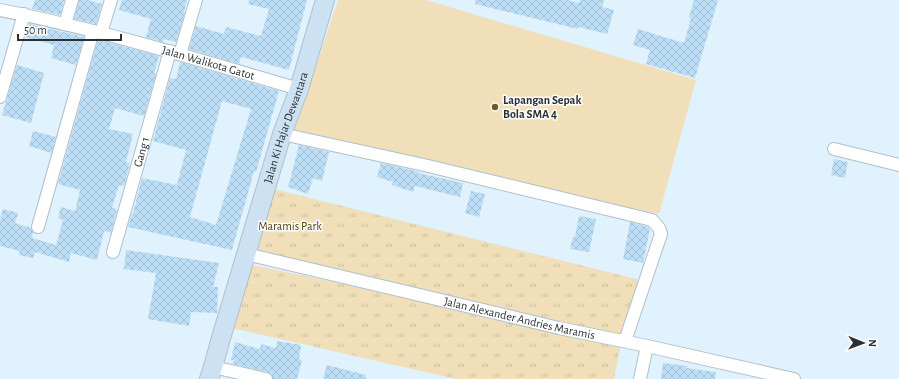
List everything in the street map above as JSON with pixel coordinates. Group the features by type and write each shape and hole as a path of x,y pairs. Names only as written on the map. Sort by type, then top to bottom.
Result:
{"main road":[{"name":"Jalan Ki Hajar Dewantara","path":"211,373 282,134 299,89 325,0"}],"street":[{"path":"66,24 72,0"},
{"path":"38,226 97,32 111,0"},
{"name":"Gang 1","path":"113,252 174,53 196,0"},
{"name":"Jalan Walikota Gatot","path":"0,10 24,14 97,32 299,89"},
{"path":"0,97 24,14"},
{"path":"282,134 424,165 652,220 659,228 661,234 626,341"},
{"path":"834,149 899,165"},
{"name":"Jalan Alexander Andries Maramis","path":"246,254 559,328 626,341 794,379"},
{"path":"640,379 647,346"},
{"path":"211,373 266,379"}],"green space":[{"name":"Lapangan Sepak Bola SMA 4","path":"338,0 426,0 696,80 659,214 293,135"},
{"name":"Maramis Park","path":"266,187 640,280 625,336 249,250"},
{"name":"Maramis Park","path":"248,264 621,344 614,379 456,379 232,328"}],"building":[{"path":"35,0 64,0 60,15 32,9"},
{"path":"79,0 87,0 102,4 96,24 74,19"},
{"path":"122,0 187,0 176,42 164,39 163,42 146,37 151,19 119,10"},
{"path":"249,0 307,0 289,70 241,57 239,64 189,49 196,26 224,34 226,27 261,36 269,9 248,4"},
{"path":"475,0 567,0 579,3 580,0 604,0 602,7 614,10 607,34 579,27 578,29 475,4"},
{"path":"694,0 718,0 695,78 646,64 650,50 633,45 638,29 684,43"},
{"path":"29,24 84,37 76,65 51,58 54,45 25,37"},
{"path":"98,40 159,56 154,73 156,74 144,116 115,108 109,129 133,134 126,162 130,163 124,186 119,185 112,208 117,209 111,233 104,231 97,260 71,253 69,262 35,252 33,258 19,255 20,251 0,246 0,220 3,209 18,213 15,223 31,228 33,233 32,238 56,245 63,220 58,218 61,207 75,211 80,190 58,184"},
{"path":"180,62 279,91 256,172 254,171 232,250 128,227 132,213 133,214 142,178 177,185 186,150 153,141 170,78 176,79","holes":["222,101 251,109 216,225 190,217"]},
{"path":"17,65 44,73 31,123 2,115"},
{"path":"33,131 56,137 51,153 29,146"},
{"path":"299,145 329,152 322,181 313,178 308,194 288,187"},
{"path":"834,159 848,162 845,178 831,175"},
{"path":"381,163 463,183 460,197 415,186 413,192 392,185 393,182 377,177"},
{"path":"471,191 485,194 479,217 465,213"},
{"path":"579,216 596,219 589,252 570,249 573,237 575,237"},
{"path":"630,222 648,227 650,229 643,263 623,259"},
{"path":"126,250 219,263 213,287 218,287 217,313 191,312 189,326 148,319 156,273 124,269"},
{"path":"277,341 301,345 299,359 302,360 297,379 273,379 271,374 268,372 233,364 234,360 231,360 235,342 260,349 261,344 276,348"},
{"path":"663,363 716,372 715,379 661,379"},
{"path":"327,365 366,375 366,379 323,379"}],"place":[{"name":"Lapangan Sepak Bola SMA 4","path":"495,107"}]}
